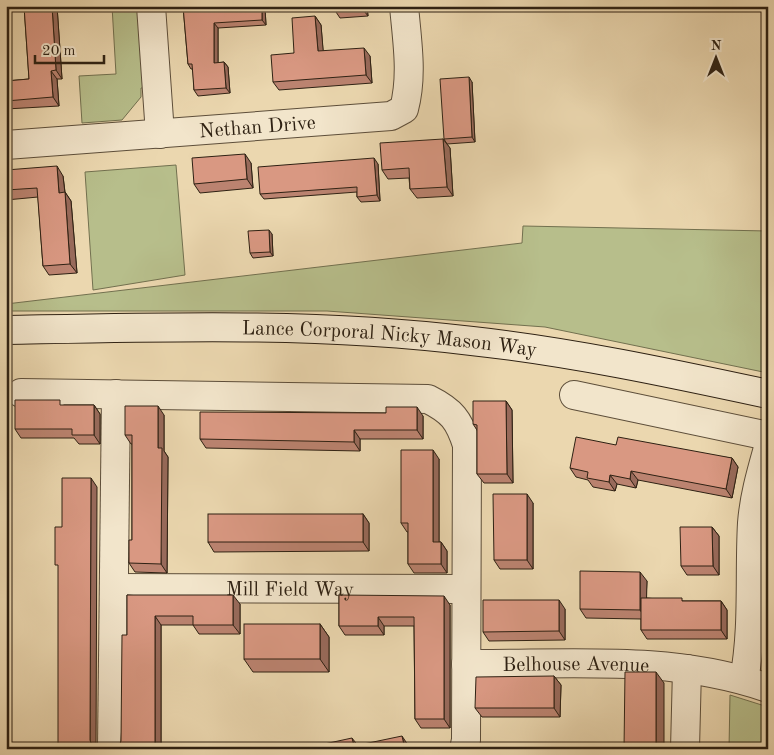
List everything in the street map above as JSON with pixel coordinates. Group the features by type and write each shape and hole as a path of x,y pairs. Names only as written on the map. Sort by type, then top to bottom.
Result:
{"street":[{"path":"151,6 160,134"},
{"name":"Nethan Drive","path":"6,145 391,116 404,109 408,93 410,76 404,6"},
{"name":"Lance Corporal Nicky Mason Way","path":"6,330 293,327 471,340 622,363 768,394"},
{"path":"21,393 428,399 446,408 461,425 467,446 466,740 464,749"},
{"path":"112,749 116,394"},
{"path":"574,395 768,436"},
{"path":"756,684 750,645 752,523 755,497 768,448"},
{"name":"Mill Field Way","path":"114,588 466,589"},
{"name":"Belhouse Avenue","path":"466,664 658,664 756,684"},
{"path":"685,749 687,669"}],"green space":[{"path":"112,6 142,6 148,88 141,88 141,97 122,120 82,123 79,76 116,74"},
{"path":"176,165 185,275 93,290 85,172"},
{"path":"523,226 768,231 768,373 545,327 327,311 6,311 6,304 522,243"},
{"path":"730,695 768,707 768,749 729,749"}],"building":[{"path":"24,6 52,6 56,70 51,71 53,97 6,101 6,81 29,79"},
{"path":"183,6 262,6 262,20 214,23 214,63 224,62 226,88 194,90 192,64 188,64"},
{"path":"334,6 361,6 361,7 334,9"},
{"path":"315,16 318,51 364,48 366,75 273,82 271,55 294,53 292,18"},
{"path":"469,77 472,137 444,139 440,79"},
{"path":"443,139 447,187 410,189 409,168 382,170 380,143"},
{"path":"245,154 247,179 194,184 192,158"},
{"path":"374,158 377,195 357,197 357,187 260,194 258,167"},
{"path":"57,166 59,193 65,192 70,264 43,266 37,188 6,190 6,170"},
{"path":"269,230 270,252 250,253 248,231"},
{"path":"15,400 60,400 60,405 94,405 94,435 72,435 72,429 15,429"},
{"path":"473,401 506,401 507,474 477,474 477,425 473,424"},
{"path":"125,406 158,406 158,448 162,448 161,564 129,563 129,540 132,540 132,435 125,435"},
{"path":"386,407 417,407 417,430 354,430 354,442 200,439 200,412 386,413"},
{"path":"576,437 616,445 618,437 732,458 726,489 631,471 630,479 610,475 609,482 587,478 588,472 570,468"},
{"path":"401,450 433,450 433,542 441,542 441,564 408,564 408,523 401,523"},
{"path":"62,478 91,478 90,740 93,749 58,749 58,565 55,565 55,527 62,527"},
{"path":"493,494 527,494 527,560 494,560"},
{"path":"208,514 363,514 363,542 208,542"},
{"path":"680,527 712,527 713,566 681,566"},
{"path":"580,571 640,572 640,610 580,609"},
{"path":"127,595 233,595 233,625 193,625 193,616 155,616 155,749 118,749 121,741 122,635 127,635"},
{"path":"339,595 444,596 444,719 415,719 414,617 378,617 378,626 339,626"},
{"path":"641,598 682,598 682,601 721,601 721,630 641,630"},
{"path":"483,600 559,600 559,631 483,632"},
{"path":"768,614 768,644 767,644"},
{"path":"244,624 320,624 320,659 244,659"},
{"path":"625,672 656,672 656,749 624,749"},
{"path":"554,676 554,708 475,708 476,677"},
{"path":"402,736 405,749 301,749 352,738 354,746"},
{"path":"257,745 258,749 242,749"}]}
